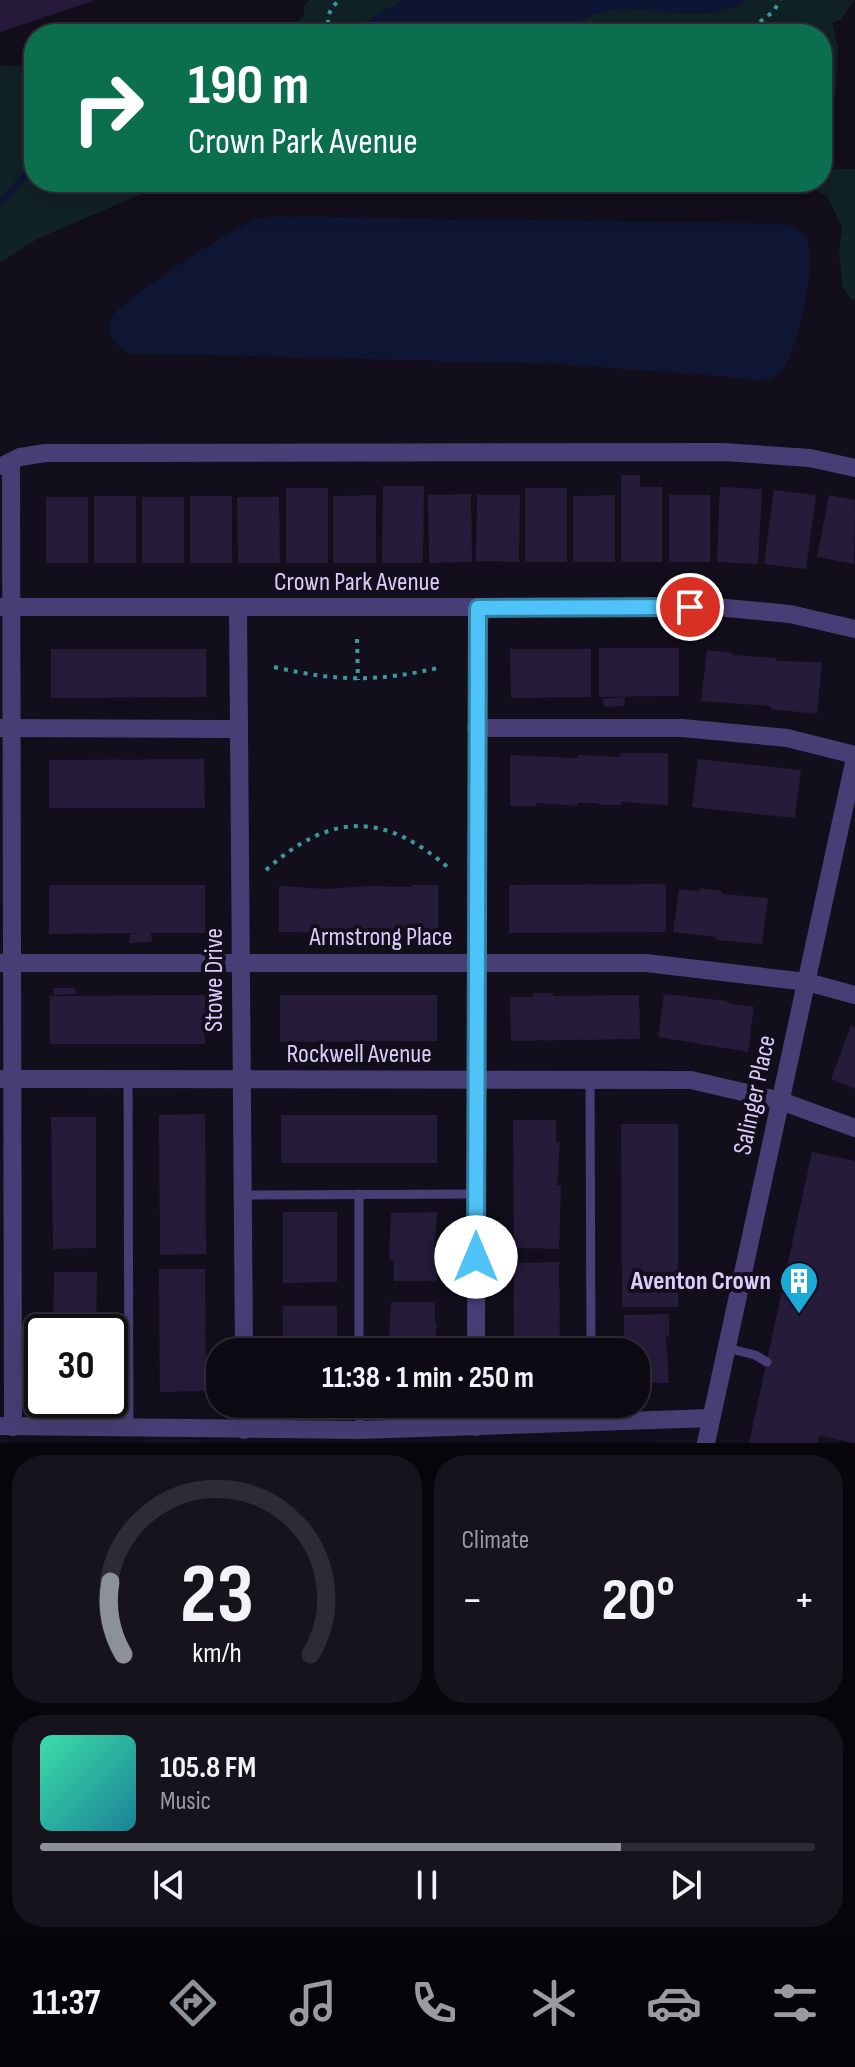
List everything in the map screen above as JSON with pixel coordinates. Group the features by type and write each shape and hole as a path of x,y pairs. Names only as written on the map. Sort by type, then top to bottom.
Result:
{"street":[{"path":"550,1418 476,1427 362,1434 6,1427 5,464 31,454 45,453 723,452 810,458 855,468"},
{"name":"Crown Park Avenue","path":"5,607 716,607 790,614 855,629"},
{"name":"Stowe Drive","path":"238,607 244,1338"},
{"path":"476,1338 478,608"},
{"path":"6,728 238,729"},
{"path":"476,728 682,728 787,738 855,756"},
{"name":"Salinger Place","path":"706,1443 855,756"},
{"name":"Armstrong Place","path":"6,963 646,963 807,982 855,995"},
{"name":"Rockwell Avenue","path":"7,1079 691,1080 781,1101 855,1128"},
{"path":"650,1415 711,1418"},
{"path":"244,1418 244,1430"},
{"path":"476,1418 476,1427"}],"lane":[{"path":"590,1078 591,1338"},
{"path":"128,1079 129,1428"},
{"path":"359,1194 359,1338"},
{"path":"243,1195 476,1194"},
{"path":"727,1348 755,1355 767,1362"}],"path":[{"path":"328,24 332,6 340,0"},
{"path":"760,24 774,11 780,0"},
{"path":"357,639 358,680"},
{"path":"274,667 358,680 394,677 442,667"},
{"path":"266,870 305,840 324,832 360,826 398,834 451,870"}],"shaded area":[{"path":"310,0 854,0 840,20 832,23 838,47 832,105 832,24 293,24 304,16 303,6"},
{"path":"0,66 24,66 24,192 146,192 37,239 0,263"},
{"path":"832,169 855,169 855,300 843,288 839,255 842,227 827,196 819,192 832,192"}],"water":[{"path":"403,0 747,0 720,12 616,10 574,24 368,24 371,18"},
{"path":"282,216 785,224 806,237 810,265 808,285 799,329 786,364 774,378 762,381 555,364 127,353 118,346 110,333 112,317 135,296 227,234 257,219"}],"building":[{"path":"0,0 93,0 93,1 0,32"},
{"path":"621,475 640,475 640,487 662,487 662,562 621,562"},
{"path":"383,486 424,486 423,563 382,563"},
{"path":"720,487 762,489 758,564 717,562"},
{"path":"286,488 328,488 328,563 286,563"},
{"path":"525,488 567,488 567,562 525,562"},
{"path":"774,490 816,495 806,569 764,564"},
{"path":"471,494 472,562 429,563 428,495"},
{"path":"376,495 376,563 333,563 333,496"},
{"path":"477,495 520,495 519,562 476,561"},
{"path":"615,495 615,562 573,562 573,496"},
{"path":"669,495 710,495 710,562 669,562"},
{"path":"829,495 855,500 854,564 817,557"},
{"path":"94,496 136,496 136,563 94,563"},
{"path":"190,496 232,496 232,563 190,563"},
{"path":"46,497 88,497 88,563 46,563"},
{"path":"142,497 184,497 184,563 142,563"},
{"path":"237,497 279,497 280,563 238,563"},
{"path":"599,648 679,648 679,696 599,697"},
{"path":"51,649 206,649 206,697 51,698"},
{"path":"510,649 591,649 591,697 511,698"},
{"path":"707,650 776,658 776,661 822,662 817,714 771,709 771,706 701,701"},
{"path":"625,697 624,706 604,707 603,699"},
{"path":"621,753 668,753 668,805 621,802 621,805 536,803 536,806 510,806 510,755 578,758 578,755 620,757"},
{"path":"204,759 205,808 49,808 49,760"},
{"path":"698,759 801,770 795,818 692,807"},
{"path":"666,884 666,932 509,933 509,885"},
{"path":"49,885 205,885 205,933 151,933 152,942 129,943 130,934 141,933 49,934"},
{"path":"438,885 438,930 411,930 411,933 279,932 279,886 327,889"},
{"path":"700,888 722,891 722,894 768,898 762,944 673,932 679,889 699,891"},
{"path":"53,988 75,988 76,994 54,995"},
{"path":"533,993 553,993 553,996 639,995 640,1039 511,1041 510,997 533,997"},
{"path":"664,994 754,1007 748,1052 658,1037"},
{"path":"205,995 205,1044 50,1044 50,996"},
{"path":"280,995 437,995 437,1041 280,1042"},
{"path":"851,1026 855,1028 855,1089 831,1079"},
{"path":"205,1114 206,1254 160,1255 159,1115"},
{"path":"281,1115 437,1115 437,1163 281,1163"},
{"path":"51,1117 96,1117 96,1248 53,1249"},
{"path":"513,1120 556,1120 556,1142 560,1142 557,1185 561,1185 559,1249 514,1248"},
{"path":"621,1124 678,1124 678,1307 622,1307"},
{"name":"Aventon Crown","path":"812,1152 855,1161 855,1443 819,1436 818,1443 749,1443"},
{"path":"283,1212 337,1212 337,1282 283,1283"},
{"path":"437,1212 434,1260 437,1260 437,1281 394,1281 394,1260 389,1260 391,1213"},
{"path":"559,1262 560,1338 514,1338 514,1263"},
{"path":"159,1269 205,1269 206,1391 160,1392"},
{"path":"54,1272 97,1272 96,1314 53,1314"},
{"path":"391,1302 435,1302 436,1338 389,1338"},
{"path":"283,1306 337,1306 337,1338 283,1338"},
{"path":"669,1314 669,1336 666,1336 669,1383 650,1383 650,1338 619,1338 624,1336 624,1315"}],"waterway":[{"path":"0,203 24,177"}],"place":[{"name":"Aventon Crown","path":"799,1315"}],"route":[{"path":"476,1257 478,608 690,607"}]}
